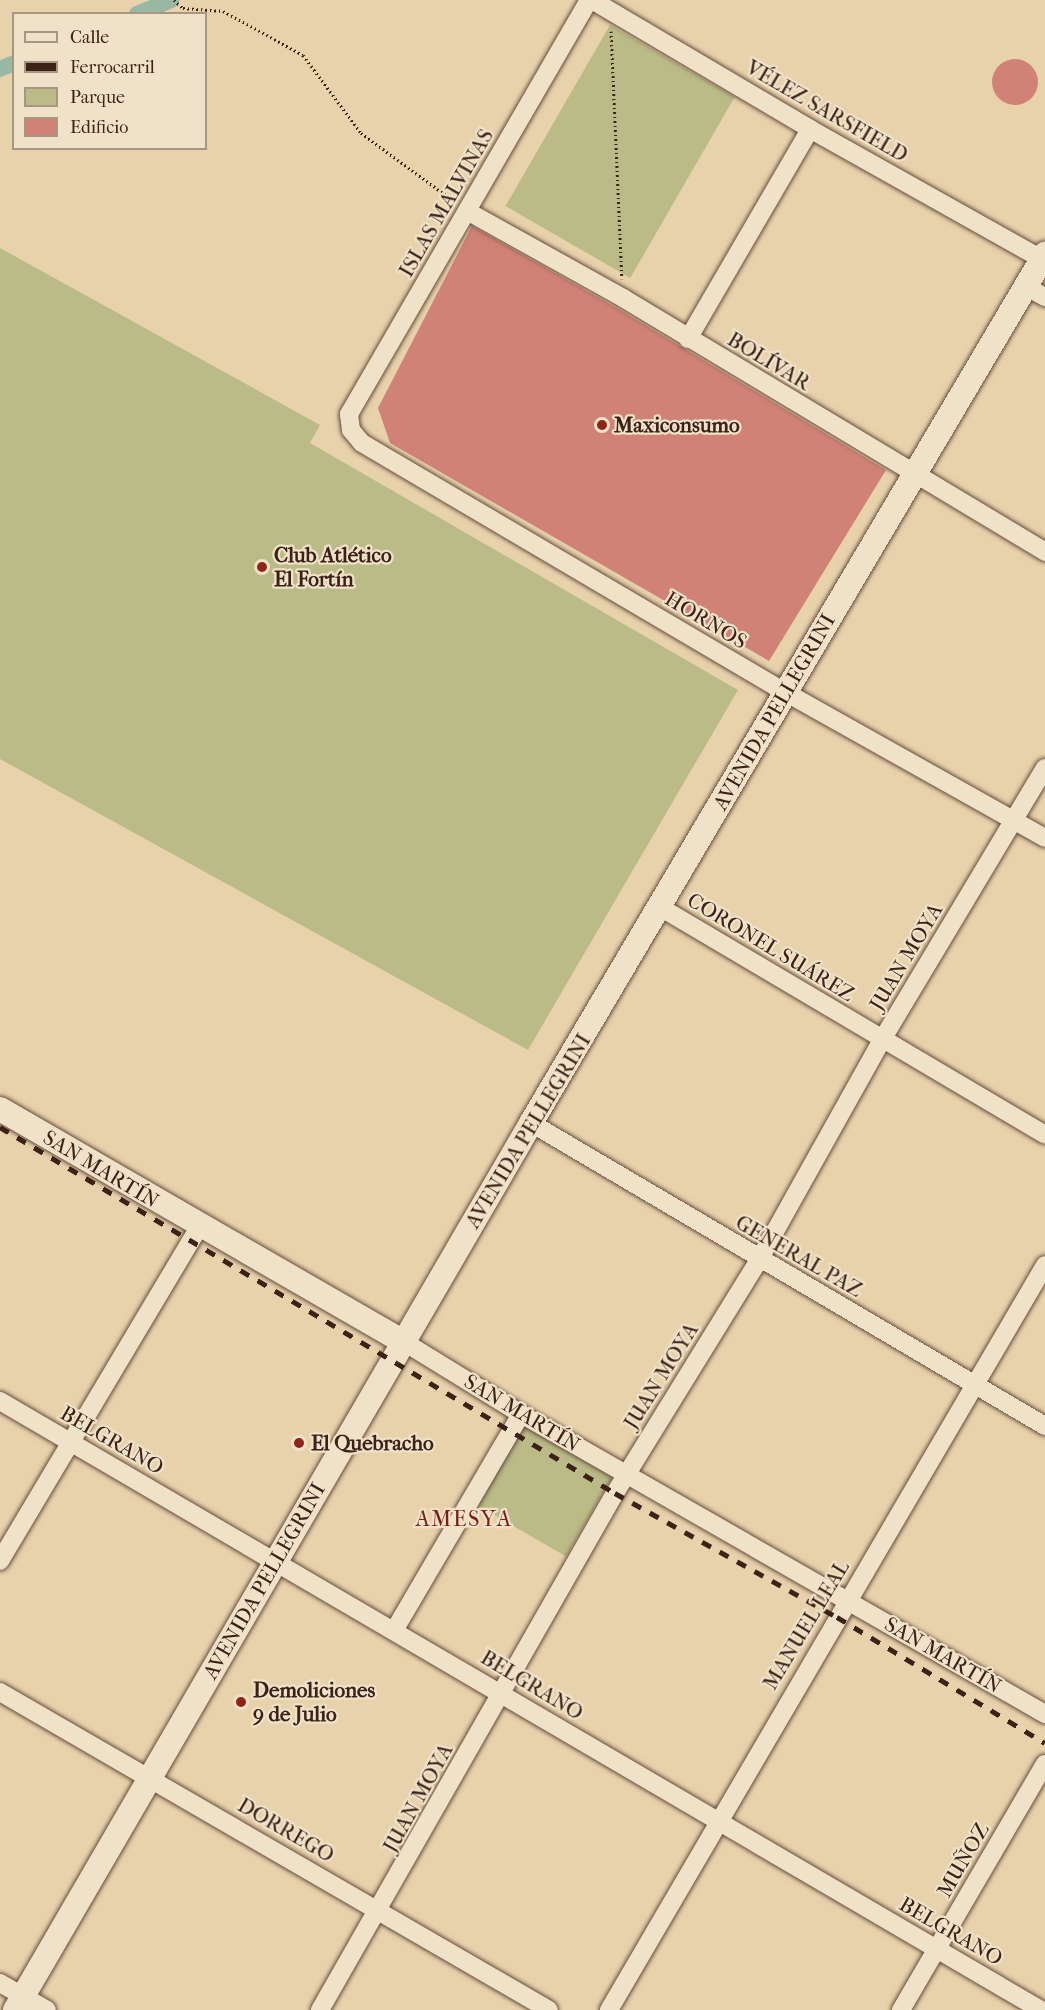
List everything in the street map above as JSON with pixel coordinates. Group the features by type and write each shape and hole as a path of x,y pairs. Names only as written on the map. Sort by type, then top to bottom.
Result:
{"main road":[{"name":"AVENIDA PELLEGRINI","path":"19,2003 531,1123 914,474 1035,292 1043,256"},
{"name":"SAN MARTÍN","path":"0,1110 199,1227 404,1342"}],"street":[{"name":"VÉLEZ SARSFIELD","path":"590,0 610,8 810,129 1043,256"},
{"name":"ISLAS MALVINAS","path":"351,430 349,414 590,0"},
{"path":"688,339 810,129"},
{"name":"BOLÍVAR","path":"467,211 622,298 1045,552"},
{"name":"HORNOS","path":"351,430 362,443 785,692 1045,838"},
{"name":"JUAN MOYA","path":"320,2010 380,1910 627,1474 759,1260 882,1040 1045,768"},
{"name":"CORONEL SUÁREZ","path":"660,907 1045,1135"},
{"name":"GENERAL PAZ","path":"531,1123 759,1260 1045,1426"},
{"path":"0,1561 199,1227"},
{"name":"MANUEL LEAL","path":"609,2010 717,1821 1045,1265"},
{"name":"SAN MARTÍN","path":"404,1342 521,1414 1045,1714"},
{"name":"BELGRANO","path":"0,1401 395,1629 717,1821 1041,2010"},
{"path":"395,1629 521,1414"},
{"name":"DORREGO","path":"0,1692 380,1910 549,2010"},
{"name":"MUÑOZ","path":"901,2010 1045,1764"},
{"path":"0,1983 19,2003 47,2010"}],"path":[{"path":"174,0 183,8 223,11 303,55 361,133 467,211"},
{"path":"610,8 622,298"}],"green space":[{"path":"610,25 735,97 630,278 506,206"},
{"name":"Club Atlético El Fortín","path":"0,248 320,425 310,443 738,690 528,1050 0,759"},
{"path":"523,1423 613,1475 566,1556 476,1504"}],"building":[{"path":"1015,59 1031,66 1038,82 1031,98 1015,105 999,98 992,82 999,66"},
{"name":"Maxiconsumo","path":"472,226 617,308 886,470 769,661 390,443 378,408"}],"waterway":[{"path":"142,12 171,0"},
{"path":"0,69 12,64"}],"railway":[{"path":"0,1127 615,1493 837,1617 1045,1743"}],"place":[{"name":"Maxiconsumo","path":"602,425"},
{"name":"Club Atlético El Fortín","path":"262,567"},
{"name":"El Quebracho","path":"299,1443"},
{"name":"Demoliciones 9 de Julio","path":"241,1702"}],"district":[{"name":"AMESYA","path":"464,1520"}]}
